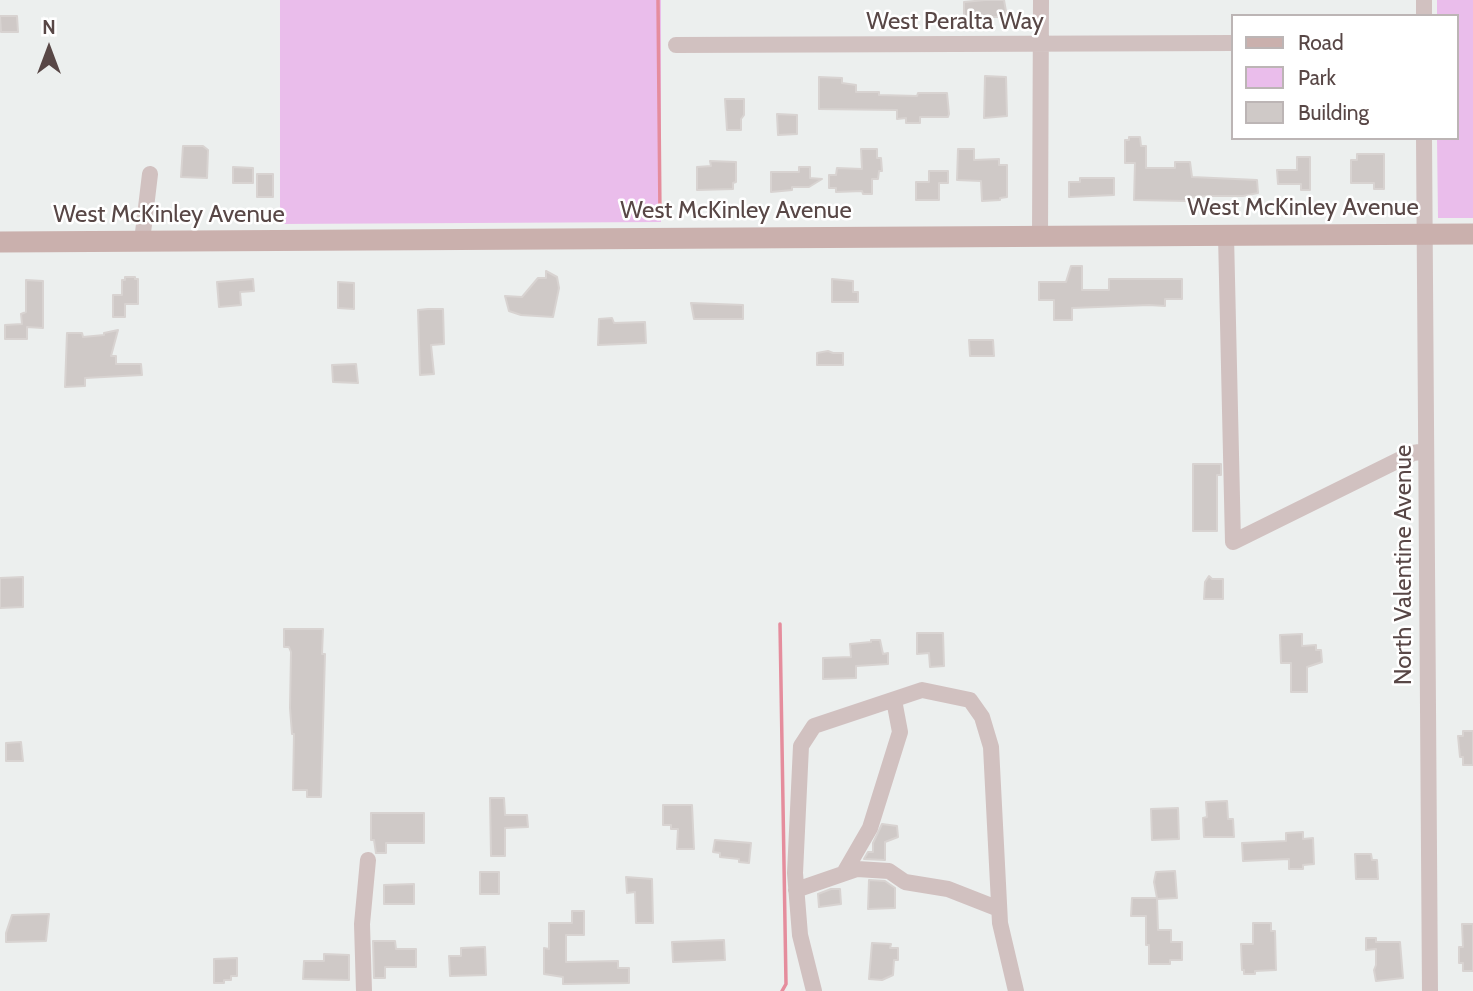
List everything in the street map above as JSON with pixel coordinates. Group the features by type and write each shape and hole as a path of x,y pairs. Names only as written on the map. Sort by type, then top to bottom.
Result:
{"main road":[{"name":"West McKinley Avenue","path":"0,242 1473,234"}],"street":[{"path":"1040,235 1041,0"},
{"name":"West Peralta Way","path":"676,45 1232,43"},
{"name":"North Valentine Avenue","path":"1424,140 1430,991"},
{"path":"142,242 150,174"},
{"path":"1226,235 1233,542 1413,453 1426,451"},
{"path":"814,991 800,935 795,873 802,746 814,726 922,690 970,701 982,717 991,747 1000,923 1016,991"},
{"path":"844,873 870,828 900,732 894,700"},
{"path":"364,991 362,924 368,860"},
{"path":"796,890 857,869 890,871 905,882 948,889 999,909"}],"green space":[{"path":"280,0 661,0 661,222 280,224"},
{"path":"1437,0 1473,0 1473,218 1438,218 1437,140 1459,140 1459,14 1437,14"}],"building":[{"path":"1004,0 1007,17 964,17 964,2"},
{"path":"0,16 17,16 18,32 1,32"},
{"path":"985,76 1006,77 1007,116 984,118"},
{"path":"819,77 842,78 842,83 856,85 856,92 879,92 879,95 917,96 918,93 947,93 949,114 948,117 920,117 920,123 906,123 906,118 897,119 897,110 819,109"},
{"path":"725,99 744,99 741,130 727,130"},
{"path":"777,114 797,115 797,134 778,135"},
{"path":"1129,137 1140,137 1141,146 1146,146 1146,168 1175,168 1175,162 1190,162 1192,177 1257,180 1258,193 1188,198 1188,201 1134,200 1135,163 1125,163 1125,140 1129,140"},
{"path":"183,146 203,146 208,150 207,178 181,177"},
{"path":"861,149 877,149 877,158 881,158 882,171 879,171 878,179 872,179 872,194 863,194 862,191 836,192 836,188 829,188 829,175 836,175 837,168 862,169"},
{"path":"958,149 974,149 974,160 999,159 999,165 1007,165 1007,197 982,201 981,181 957,180"},
{"path":"1357,154 1384,154 1384,189 1374,189 1374,183 1351,183 1351,160 1357,160"},
{"path":"1297,157 1310,157 1310,190 1301,190 1301,184 1278,184 1277,170 1297,170"},
{"path":"710,161 736,162 736,182 733,183 733,189 697,190 697,167 711,166"},
{"path":"233,167 253,168 253,183 233,183"},
{"path":"799,167 810,167 810,178 822,179 809,187 792,187 792,190 771,192 771,172 799,172"},
{"path":"929,171 948,171 948,183 939,183 939,200 916,200 916,182 929,182"},
{"path":"257,174 273,174 273,197 257,197"},
{"path":"1080,178 1114,178 1114,195 1069,197 1069,182 1080,182"},
{"path":"1071,266 1082,266 1082,290 1109,290 1109,279 1182,279 1182,299 1165,299 1165,306 1072,308 1072,320 1054,320 1054,300 1039,300 1039,282 1066,282"},
{"path":"546,271 557,277 559,288 553,317 521,315 509,311 505,296 522,297 538,278 546,278"},
{"path":"125,277 138,279 138,304 125,304 125,317 113,317 113,295 122,295 122,280 125,280"},
{"path":"253,279 254,291 240,292 241,305 219,307 217,282"},
{"path":"832,279 853,281 853,292 858,292 858,302 832,302"},
{"path":"26,280 43,281 43,328 27,327 27,339 5,339 5,325 22,324 21,314 26,312"},
{"path":"338,282 354,283 354,309 338,308"},
{"path":"691,303 743,305 743,319 694,319"},
{"path":"443,309 444,344 431,345 434,374 420,375 418,310"},
{"path":"612,318 614,323 645,322 646,343 598,345 599,319"},
{"path":"118,330 111,356 116,356 116,364 141,364 142,375 85,378 85,386 65,387 67,333 82,333 83,337 104,335"},
{"path":"969,340 993,340 994,356 970,356"},
{"path":"817,353 843,353 843,365 817,365"},
{"path":"356,364 358,383 333,382 332,365"},
{"path":"1193,464 1221,464 1221,475 1217,475 1217,531 1193,531"},
{"path":"1209,576 1212,579 1223,579 1223,599 1204,599 1205,582"},
{"path":"23,577 23,607 0,608 0,578"},
{"path":"284,629 323,629 322,654 325,654 321,797 307,797 307,790 293,790 291,652 289,647 284,647"},
{"path":"917,633 943,633 944,666 930,667 929,653 917,654"},
{"path":"1302,634 1302,646 1316,645 1316,650 1321,650 1322,662 1307,667 1307,692 1291,692 1291,663 1281,663 1280,635"},
{"path":"880,640 883,654 888,653 888,664 856,666 856,678 823,679 823,658 851,657 850,644"},
{"path":"1463,731 1473,731 1473,765 1463,765 1463,757 1460,757 1458,736 1463,736"},
{"path":"21,742 23,761 6,761 6,743"},
{"path":"490,798 504,798 505,815 527,815 528,827 505,828 505,856 491,856"},
{"path":"1227,801 1228,819 1233,819 1234,837 1204,837 1206,802"},
{"path":"663,805 692,805 694,849 677,849 678,829 663,825"},
{"path":"1178,808 1179,839 1152,840 1151,809"},
{"path":"371,813 424,813 424,843 386,843 386,853 376,853 374,840 371,840"},
{"path":"882,824 897,826 898,837 885,842 885,860 864,859 868,852 873,852 873,843"},
{"path":"1303,832 1303,839 1313,838 1314,864 1303,865 1303,869 1289,869 1289,859 1243,861 1242,843 1286,841 1286,833"},
{"path":"715,840 751,843 749,863 720,857 720,853 713,852"},
{"path":"1355,854 1371,854 1372,860 1377,860 1378,879 1356,879"},
{"path":"1175,871 1177,898 1157,899 1158,930 1171,930 1171,942 1182,942 1182,960 1170,960 1170,964 1149,964 1146,916 1131,916 1132,898 1157,898 1154,882 1156,872"},
{"path":"480,872 499,872 499,894 480,894"},
{"path":"626,877 652,879 653,923 636,923 635,892 627,893"},
{"path":"869,880 885,881 895,888 895,908 868,909"},
{"path":"414,884 414,904 384,904 384,885"},
{"path":"840,889 841,904 819,907 818,894"},
{"path":"572,911 584,911 584,935 566,935 566,962 618,961 618,968 629,968 629,983 563,984 563,977 544,974 544,948 549,949 549,923 572,923"},
{"path":"49,914 46,941 6,942 12,915"},
{"path":"1253,923 1271,923 1271,931 1275,931 1276,970 1244,974 1242,970 1241,944 1253,944"},
{"path":"1462,924 1473,924 1473,971 1463,971 1463,963 1459,963 1459,947 1463,947"},
{"path":"1366,938 1376,938 1376,942 1400,942 1403,978 1376,981 1376,949 1366,950"},
{"path":"724,940 725,960 673,962 672,942"},
{"path":"373,941 395,941 396,949 416,949 416,967 385,967 385,978 374,978"},
{"path":"872,943 891,944 890,948 898,948 898,960 894,960 893,975 882,980 869,979"},
{"path":"485,947 486,975 450,976 449,956 461,956 461,948"},
{"path":"324,954 349,955 349,980 303,979 304,961 324,961"},
{"path":"237,958 237,976 231,976 231,980 224,980 224,983 214,983 214,959"}],"waterway":[{"path":"658,0 660,216"},
{"path":"780,624 786,984 782,991"}]}
